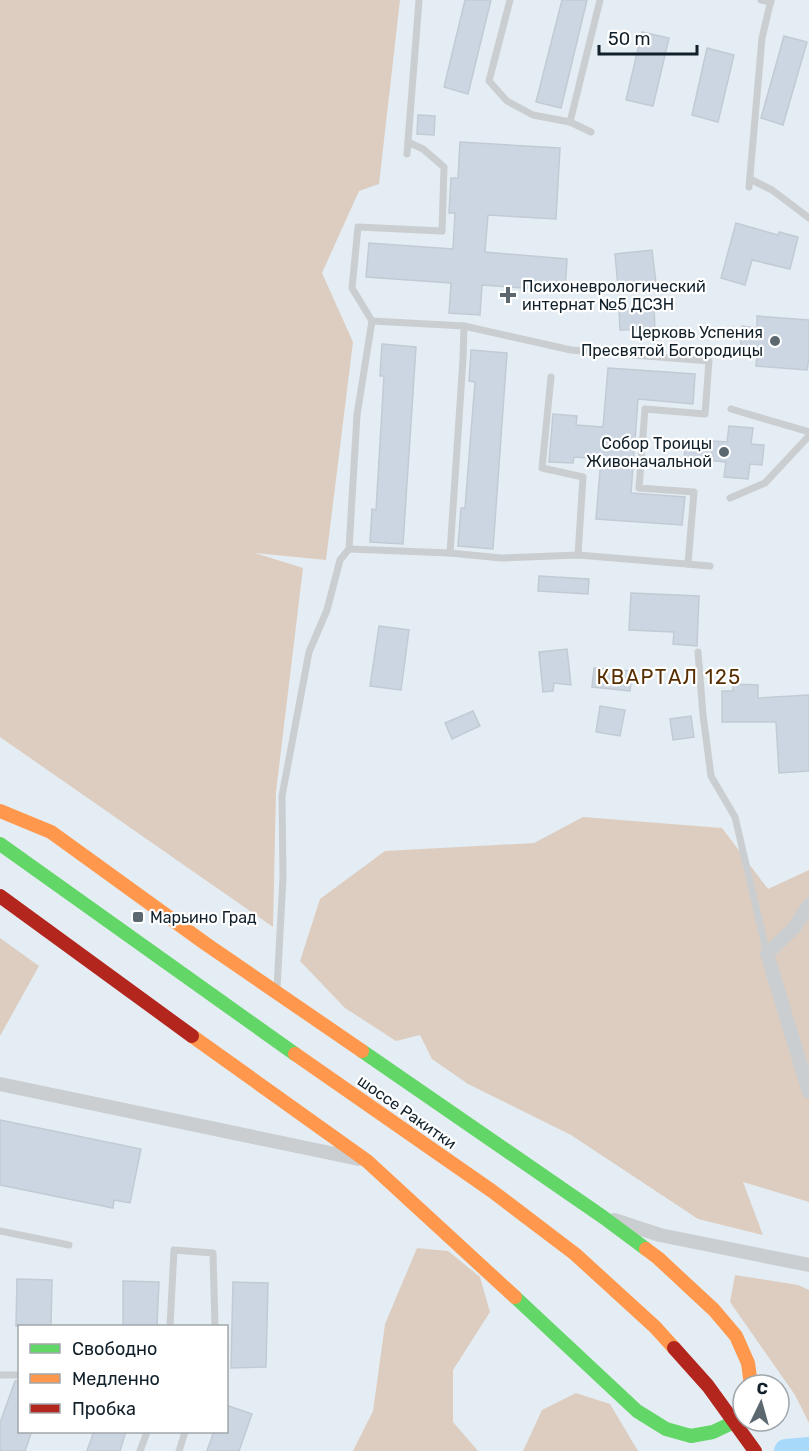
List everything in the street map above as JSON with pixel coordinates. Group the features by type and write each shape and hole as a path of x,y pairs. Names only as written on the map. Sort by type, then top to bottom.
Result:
{"street":[{"path":"0,811 51,832 206,944 603,1217 658,1258 714,1310 736,1336 748,1364 749,1373"},
{"name":"шоссе Ракитки","path":"0,844 492,1191 575,1254 655,1327 708,1386 754,1451"},
{"path":"0,896 367,1161 637,1411 666,1430 692,1436 713,1432 731,1423"},
{"path":"809,906 794,928 767,954 809,1092"},
{"path":"0,1084 367,1161"},
{"path":"603,1217 660,1235 809,1265"}],"lane":[{"path":"407,154 419,0"},
{"path":"510,0 489,81 507,101 533,115 570,122 591,132"},
{"path":"570,122 600,0"},
{"path":"761,0 771,1 762,38 750,183 772,190 809,218"},
{"path":"277,993 283,878 282,796 309,652 327,610 340,560 349,549 357,415 372,321 351,288 357,227 442,231 444,167 423,149 408,142"},
{"path":"372,321 464,326 572,350 709,361 705,414 645,409 639,488 694,492 688,564"},
{"path":"450,553 464,326"},
{"path":"551,378 542,468 583,477 578,555"},
{"path":"730,498 765,483 809,434 732,408"},
{"path":"349,549 450,553 501,558 578,555 710,566"},
{"path":"698,652 711,776 735,817 767,954"},
{"path":"0,1231 69,1245"},
{"path":"170,1325 174,1250 213,1253 215,1325"},
{"path":"0,1375 18,1375"},
{"path":"140,1451 146,1433"},
{"path":"179,1451 184,1433"}],"shaded area":[{"path":"0,0 400,0 379,184 359,191 322,273 353,342 326,560 255,553 303,568 276,792 273,927 0,737"},
{"path":"583,817 722,828 768,889 809,870 809,1202 743,1182 763,1235 698,1219 571,1135 468,1084 432,1059 420,1035 396,1041 345,1008 300,961 320,899 385,851 534,843"},
{"path":"0,938 39,966 0,1036"},
{"path":"417,1248 448,1251 480,1277 490,1312 453,1370 453,1422 478,1451 353,1451 373,1411 385,1324"},
{"path":"735,1275 798,1285 809,1290 809,1423 791,1389 791,1373 780,1373 730,1302"},
{"path":"576,1393 610,1404 638,1451 523,1451 542,1410"}],"building":[{"path":"465,0 491,0 468,94 444,87"},
{"path":"562,0 587,0 561,108 536,102"},
{"path":"642,32 669,38 653,106 626,100"},
{"path":"784,36 807,42 783,125 761,118"},
{"path":"707,48 734,55 718,122 692,115"},
{"path":"418,115 435,116 434,135 417,134"},
{"path":"460,142 560,148 556,219 488,215 485,252 567,259 565,291 482,285 480,315 449,313 451,283 366,277 369,243 453,249 455,213 449,213 451,178 458,178"},
{"path":"736,223 778,235 779,232 798,237 790,269 752,260 745,285 721,278"},
{"path":"652,250 656,283 618,287 615,254"},
{"path":"654,307 655,329 620,330 619,309"},
{"name":"Церковь Успения Пресвятой Богородицы","path":"757,316 809,320 807,370 756,366 757,355 740,354 742,326 757,328"},
{"path":"382,344 416,347 403,544 370,542 372,509 376,510 384,376 380,376"},
{"path":"471,350 507,353 493,549 458,546 461,508 465,508 475,382 469,381"},
{"path":"608,368 695,374 693,404 638,399 631,493 685,497 682,525 596,519 601,459 574,457 573,463 549,462 553,414 577,416 576,425 603,427"},
{"name":"Собор Троицы Живоначальной","path":"729,426 753,428 751,444 764,445 762,465 750,464 748,479 724,477 726,462 684,458 686,439 727,442"},
{"path":"539,576 589,579 588,594 538,591"},
{"path":"631,593 699,596 697,646 673,644 674,632 629,630"},
{"path":"379,626 409,630 401,690 370,686"},
{"path":"567,649 571,685 554,683 553,691 543,692 539,652"},
{"path":"594,668 632,671 630,691 592,687"},
{"path":"733,684 758,685 758,698 809,695 809,771 779,773 776,722 722,722 722,691 733,691"},
{"path":"600,706 625,710 620,736 596,732"},
{"path":"473,711 480,726 452,739 445,723"},
{"path":"691,716 694,737 673,740 670,719"},
{"path":"0,1120 141,1149 130,1203 114,1200 113,1208 0,1185"},
{"path":"17,1279 52,1280 51,1325 16,1326"},
{"path":"123,1281 159,1282 157,1325 123,1325"},
{"path":"233,1282 268,1283 266,1367 231,1368"},
{"path":"15,1381 18,1381 18,1433 31,1433 25,1451 0,1451 0,1423"},
{"path":"228,1406 252,1414 239,1451 207,1451 213,1433 228,1433"},
{"path":"93,1433 125,1433 120,1451 87,1451"}],"waterway":[{"path":"786,1451 809,1449"}],"traffic: fast":[{"path":"0,844 295,1054"},
{"path":"362,1051 646,1249"},
{"path":"515,1297 637,1411 666,1429 691,1436 713,1432 731,1423"}],"traffic: slow":[{"path":"0,811 51,832 206,944 362,1051"},
{"path":"192,1036 367,1161 515,1297"},
{"path":"295,1054 492,1191 575,1254 655,1327 674,1348"},
{"path":"646,1249 714,1310 736,1336 748,1363 749,1373"}],"traffic: jam":[{"path":"0,896 192,1036"},
{"path":"674,1348 708,1386 755,1451"}],"place":[{"name":"Психоневрологический интернат №5 ДСЗН","path":"508,295"},
{"name":"Церковь Успения Пресвятой Богородицы","path":"775,341"},
{"name":"Собор Троицы Живоначальной","path":"724,452"},
{"name":"Марьино Град","path":"138,917"}],"district":[{"name":"КВАРТАЛ 125","path":"669,677"}]}
